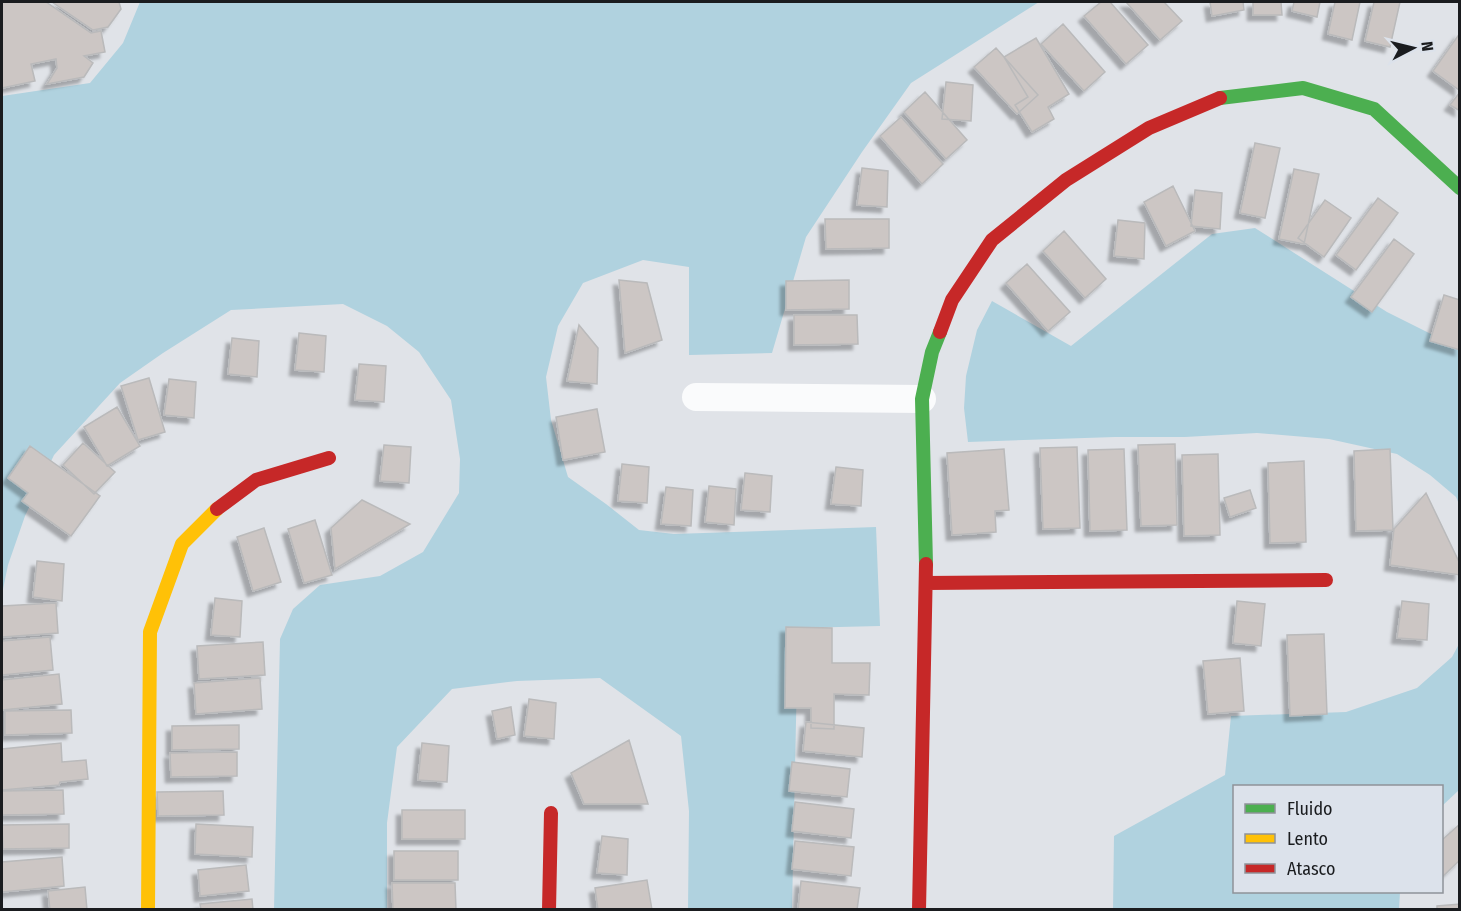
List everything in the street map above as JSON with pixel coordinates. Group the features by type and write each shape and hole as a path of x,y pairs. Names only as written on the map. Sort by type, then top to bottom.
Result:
{"street":[{"path":"919,909 926,583 922,399 932,352 952,300 992,240 1066,180 1149,128 1223,97 1303,88 1374,109 1460,188"},
{"path":"696,397 922,399"},
{"path":"148,909 150,632 182,544 218,508 256,480 329,458"},
{"path":"926,583 1326,580"},
{"path":"549,909 551,813"}],"water":[{"path":"140,2 1039,2 911,83 806,237 772,353 689,355 689,267 643,260 583,283 558,326 546,377 551,420 568,477 639,530 674,534 876,527 880,626 798,628 792,909 688,909 689,811 681,736 600,678 517,681 452,689 397,747 387,823 387,909 274,909 280,639 293,609 320,585 380,576 423,552 459,493 460,459 451,400 419,352 387,326 343,304 231,310 120,383 54,455 25,516 8,565 2,594 2,96 90,83 123,43"},
{"path":"1255,228 1387,312 1459,348 1459,504 1456,497 1430,475 1397,454 1329,439 1257,433 968,442 964,408 966,376 977,330 992,301 1071,346 1212,234"},
{"path":"1459,644 1459,790 1443,805 1443,785 1233,785 1233,893 1400,893 1399,909 1113,910 1114,836 1225,775 1231,716 1346,712 1417,688 1452,657"}],"building":[{"path":"2,2 46,2 91,33 101,31 105,52 84,56 93,63 84,77 47,84 57,68 56,59 31,64 35,81 2,88"},
{"path":"52,2 119,2 121,9 108,27 93,30"},
{"path":"1101,2 1110,2 1148,45 1126,64 1084,16"},
{"path":"1126,2 1164,2 1182,21 1160,40"},
{"path":"1210,2 1243,2 1244,10 1212,16"},
{"path":"1253,2 1281,2 1282,15 1253,15"},
{"path":"1294,2 1320,2 1317,17 1292,11"},
{"path":"1335,2 1360,2 1352,40 1328,34"},
{"path":"1374,2 1400,2 1390,47 1365,41"},
{"path":"1063,24 1105,72 1084,91 1041,44"},
{"path":"1460,33 1460,89 1459,90 1433,71"},
{"path":"1036,38 1069,94 1048,107 1054,119 1032,132 1015,105 1028,97 1004,57"},
{"path":"996,48 1038,95 1017,114 974,67"},
{"path":"946,82 973,85 971,121 942,119"},
{"path":"925,92 967,140 946,159 904,112"},
{"path":"1460,92 1460,111 1450,105"},
{"path":"901,117 943,164 922,184 880,136"},
{"path":"1255,143 1280,148 1265,218 1240,213"},
{"path":"862,168 888,171 887,207 857,205"},
{"path":"1294,169 1319,174 1304,244 1279,239"},
{"path":"1173,186 1195,231 1166,246 1144,202"},
{"path":"1195,190 1222,193 1220,229 1191,226"},
{"path":"1378,198 1398,213 1356,270 1336,255"},
{"path":"1325,200 1351,218 1324,257 1298,238"},
{"path":"825,219 889,219 889,248 826,249"},
{"path":"1118,220 1145,223 1144,259 1114,256"},
{"path":"1064,231 1106,279 1085,298 1043,251"},
{"path":"1394,239 1414,254 1372,312 1351,297"},
{"path":"1027,264 1070,312 1048,331 1006,283"},
{"path":"619,280 647,283 662,340 625,353"},
{"path":"849,280 849,309 786,310 786,281"},
{"path":"1444,295 1460,300 1460,350 1430,341"},
{"path":"794,315 857,315 858,344 794,345"},
{"path":"579,325 598,348 597,384 567,381"},
{"path":"299,333 326,336 324,372 295,370"},
{"path":"232,338 259,341 257,377 228,374"},
{"path":"359,364 386,366 384,402 355,400"},
{"path":"149,378 165,432 138,440 121,386"},
{"path":"169,379 196,382 194,418 164,415"},
{"path":"117,407 140,446 107,466 84,427"},
{"path":"597,409 605,452 563,460 556,417"},
{"path":"83,443 115,472 94,494 63,465"},
{"path":"1175,444 1177,525 1141,526 1138,445"},
{"path":"384,445 411,447 409,483 380,481"},
{"path":"30,446 100,496 71,536 22,501 28,493 8,478"},
{"path":"1077,447 1080,528 1043,529 1040,448"},
{"path":"1004,449 1009,510 995,511 996,532 952,535 947,453"},
{"path":"1124,449 1127,530 1090,531 1088,450"},
{"path":"1390,449 1393,530 1356,531 1354,451"},
{"path":"1218,454 1220,535 1184,536 1182,455"},
{"path":"1304,461 1306,542 1270,543 1268,463"},
{"path":"622,464 649,467 647,503 618,501"},
{"path":"836,467 863,470 861,506 831,504"},
{"path":"745,473 772,476 770,512 741,510"},
{"path":"709,486 736,489 734,525 705,522"},
{"path":"666,487 693,490 691,526 661,524"},
{"path":"1250,490 1256,508 1230,517 1224,498"},
{"path":"1426,493 1460,564 1460,575 1390,565 1394,529"},
{"path":"362,500 410,524 335,569 331,528"},
{"path":"315,520 332,575 304,583 288,529"},
{"path":"264,528 281,582 253,591 237,537"},
{"path":"37,561 64,564 62,601 33,597"},
{"path":"215,598 242,601 240,637 211,635"},
{"path":"1237,601 1265,604 1261,646 1233,643"},
{"path":"1402,601 1429,604 1427,640 1397,638"},
{"path":"56,603 58,633 2,637 2,606"},
{"path":"786,627 832,628 832,663 870,663 869,695 834,694 834,729 811,728 811,708 785,708"},
{"path":"1324,634 1327,714 1290,716 1287,635"},
{"path":"50,637 53,670 2,675 2,641"},
{"path":"263,642 265,675 199,679 197,646"},
{"path":"1240,658 1244,711 1208,714 1203,661"},
{"path":"59,674 62,704 2,710 2,680"},
{"path":"260,678 262,709 196,714 194,683"},
{"path":"529,699 556,703 554,739 524,736"},
{"path":"511,707 515,735 497,739 492,711"},
{"path":"71,710 72,733 5,735 5,711"},
{"path":"806,722 864,728 862,757 803,751"},
{"path":"239,725 239,749 172,750 172,726"},
{"path":"629,740 648,804 584,804 571,773"},
{"path":"61,743 62,762 86,760 88,779 60,782 59,785 2,790 2,749"},
{"path":"422,743 449,746 447,782 418,780"},
{"path":"237,752 237,776 171,777 170,753"},
{"path":"792,762 850,769 847,797 789,791"},
{"path":"63,790 64,814 2,815 2,791"},
{"path":"223,791 224,815 158,816 157,792"},
{"path":"795,802 854,809 851,838 792,831"},
{"path":"402,810 465,810 465,839 402,839"},
{"path":"69,824 69,848 3,849 2,825"},
{"path":"196,824 253,827 252,857 195,854"},
{"path":"1460,824 1460,860 1443,876 1443,839"},
{"path":"602,836 628,839 627,875 597,873"},
{"path":"795,841 854,847 851,876 792,869"},
{"path":"394,851 458,851 458,880 394,880"},
{"path":"62,857 64,886 2,892 2,862"},
{"path":"246,865 249,891 200,896 198,870"},
{"path":"647,880 652,910 598,910 595,888"},
{"path":"801,881 860,888 857,910 798,910"},
{"path":"392,883 455,883 456,910 393,910"},
{"path":"85,887 87,910 50,910 48,891"},
{"path":"252,899 253,910 201,910 200,904"},
{"path":"1460,904 1460,910 1437,910 1437,906"}],"traffic: fast":[{"path":"1220,98 1303,88 1374,109 1460,188"},
{"path":"926,564 922,399 932,352 940,332"}],"traffic: slow":[{"path":"148,910 150,632 182,544 217,509"}],"traffic: jam":[{"path":"940,332 952,300 992,240 1066,180 1149,128 1220,98"},
{"path":"217,509 256,480 329,458"},
{"path":"919,910 926,564"},
{"path":"926,583 1326,580"},
{"path":"549,910 551,813"}]}
